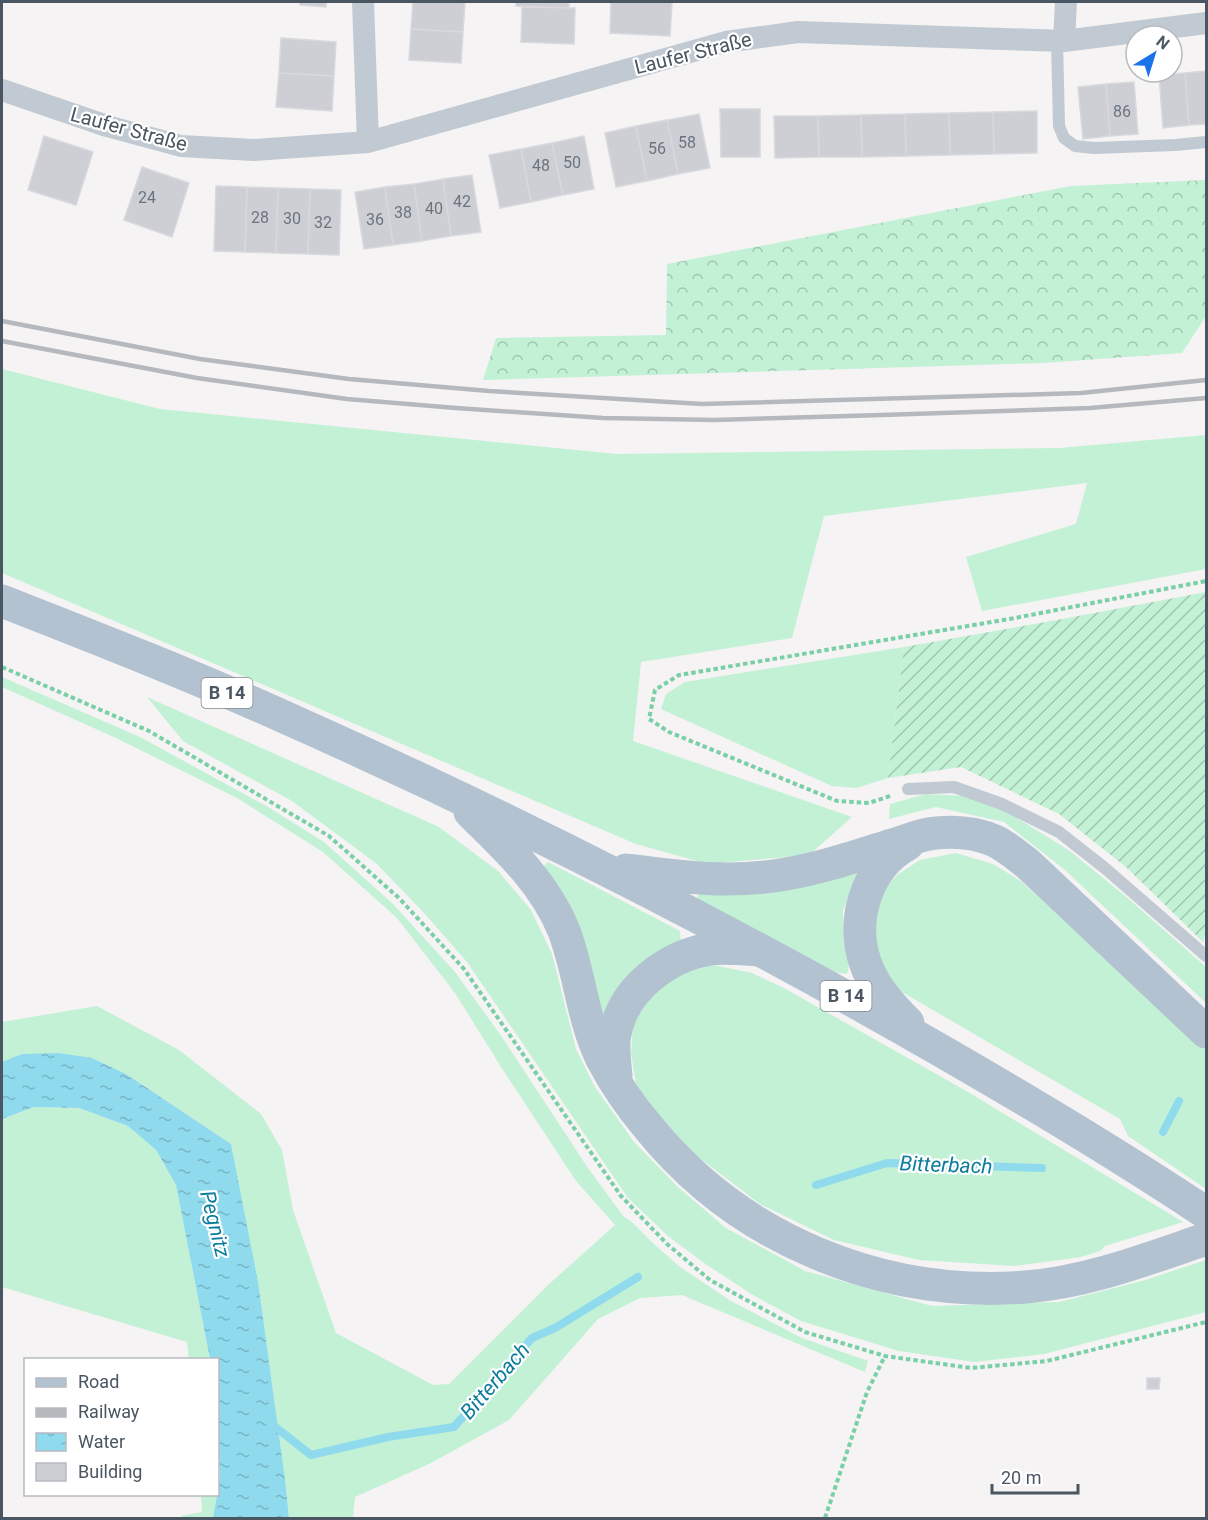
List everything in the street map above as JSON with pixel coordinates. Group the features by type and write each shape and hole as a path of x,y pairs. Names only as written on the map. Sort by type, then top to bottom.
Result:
{"main road":[{"name":"B 14","path":"2,601 127,650 289,719 449,792 603,867 762,950 929,1043 1068,1125 1206,1213"},
{"path":"449,792 509,850 549,902 564,931 592,1034 616,1083 636,1112 681,1164 706,1187 763,1227 825,1258 890,1278 959,1288 993,1289 1027,1287 1095,1275 1206,1239"},
{"path":"603,867 686,878 724,880 755,878 819,867 934,833 971,834 993,840 1029,865 1206,1032"},
{"path":"920,837 899,849 882,865 870,884 862,905 859,928 861,951 869,973 889,1001 929,1043"},
{"path":"616,1083 614,1034 619,1019 628,1001 656,971 689,954 712,949 762,950"}],"street":[{"path":"363,2 368,142"},
{"path":"1060,41 1066,2"},
{"name":"Laufer Straße","path":"2,90 107,126 181,146 254,150 368,142 726,42 798,32 1060,41 1206,23"}],"lane":[{"path":"1060,41 1059,126 1064,138 1075,146 1094,148 1206,142"},
{"path":"908,789 954,787 1002,804 1059,832 1106,869 1206,956"}],"path":[{"path":"908,789 869,803 837,801 669,732 649,719 655,690 679,675 1015,618 1206,581"},
{"path":"825,1518 867,1392 885,1356"}],"green space":[{"path":"1206,180 1206,316 1182,353 1043,363 483,380 496,338 666,335 667,264 1071,186"},
{"path":"2,369 160,409 617,454 1060,448 1206,435 1206,569 982,611 966,557 1076,524 1087,483 824,516 792,638 641,662 633,741 852,817 809,855 707,864 636,844 2,573"},
{"path":"1206,592 1206,932 1203,942 1126,867 1059,814 961,767 888,778 904,647"},
{"path":"904,647 888,778 856,788 832,786 661,709 666,694 685,682"},
{"path":"2,677 140,737 268,807 324,842 393,904 455,972 502,1037 588,1168 624,1217 680,1267 731,1301 802,1338 868,1361 865,1372 682,1295 640,1298 598,1319 509,1420 431,1463 355,1497 353,1518 289,1518 271,1377 231,1144 126,1074 92,1058 22,1054 2,1062 2,1022 97,1006 179,1050 261,1114 282,1150 293,1210 336,1333 433,1385 449,1384 547,1286 615,1225 576,1181 455,993 397,918 323,852 237,798 116,738 2,687"},
{"path":"147,697 439,827 498,871 531,910 552,954 576,1049 595,1087 634,1142 679,1188 726,1228 805,1271 932,1306 1059,1302 1142,1281 1206,1260 1206,1312 1044,1354 974,1362 899,1351 801,1321 753,1295 669,1237 628,1198 467,962 377,864 292,801 183,741"},
{"path":"926,794 964,796 1003,809 1070,851 1206,967 1206,1003 1065,870 1004,822 936,807 889,819 890,804"},
{"path":"956,853 993,864 1022,882 1206,1051 1206,1189 1128,1136 1120,1119 902,992 880,969 872,950 877,897 897,875 920,860"},
{"path":"548,862 680,931 681,942 604,1019 542,868"},
{"path":"862,866 843,910 844,944 849,966 847,974 832,972 696,898 703,889"},
{"path":"709,964 752,973 784,988 968,1092 1183,1222 1105,1246 1100,1251 1081,1257 1014,1266 919,1260 834,1240 760,1204 693,1153 656,1112 636,1084 631,1053 633,1025 648,991 676,972"},
{"path":"34,1107 79,1108 128,1126 156,1150 176,1185 210,1358 189,1358 187,1342 2,1287 2,1119"},
{"path":"201,1496 217,1496 213,1518 180,1518 181,1516 202,1512"}],"water":[{"name":"Pegnitz","path":"59,1053 92,1058 126,1074 231,1144 258,1282 289,1518 213,1518 217,1496 219,1496 220,1478 219,1358 210,1358 176,1185 156,1150 128,1126 79,1108 34,1107 2,1119 2,1062 22,1054"}],"building":[{"path":"300,2 326,2 326,7 300,5"},
{"path":"413,2 465,2 463,32 411,29"},
{"path":"516,2 569,2 569,8 516,6"},
{"path":"611,2 672,2 670,36 610,33"},
{"path":"522,7 575,8 574,44 521,42"},
{"path":"411,29 463,32 461,63 409,60"},
{"path":"281,38 336,42 334,76 279,73"},
{"path":"1206,71 1206,124 1189,125 1185,73"},
{"path":"279,73 334,76 332,111 276,107"},
{"path":"1184,73 1189,125 1163,128 1160,84 1184,84"},
{"path":"1106,84 1134,84 1138,134 1110,136"},
{"path":"1106,84 1110,136 1083,139 1078,87"},
{"path":"720,109 760,109 760,157 721,157"},
{"path":"1037,111 1037,153 994,154 993,112"},
{"path":"993,112 994,154 950,155 949,113"},
{"path":"949,113 950,155 906,156 905,114"},
{"path":"699,114 710,168 678,174 667,120"},
{"path":"905,114 906,156 862,157 861,115"},
{"path":"861,115 862,157 819,157 818,116"},
{"path":"774,116 818,116 819,157 775,158"},
{"path":"667,120 678,174 647,181 636,126"},
{"path":"636,126 647,181 616,187 605,133"},
{"path":"44,136 93,152 76,205 28,190"},
{"path":"584,136 594,189 563,195 552,143"},
{"path":"552,143 563,195 531,202 521,149"},
{"path":"521,149 531,202 500,208 489,155"},
{"path":"142,167 189,183 172,237 124,220"},
{"path":"472,175 481,232 451,236 443,179"},
{"path":"443,179 451,236 422,241 414,184"},
{"path":"414,184 422,241 393,245 385,187"},
{"path":"216,186 247,187 245,252 214,251"},
{"path":"247,187 278,188 276,253 245,252"},
{"path":"385,187 393,245 364,249 355,192"},
{"path":"278,188 310,189 308,254 276,253"},
{"path":"310,189 341,190 339,255 308,254"},
{"path":"1147,1378 1160,1378 1159,1389 1147,1389"}],"waterway":[{"name":"Bitterbach","path":"1163,1132 1179,1101"},
{"name":"Bitterbach","path":"816,1185 887,1163 1042,1168"},
{"name":"Bitterbach","path":"269,1422 311,1455 388,1437 454,1427 532,1338 555,1328 638,1277"}],"railway":[{"path":"2,321 200,359 349,379 489,391 702,404 1081,393 1206,380"},
{"path":"2,341 197,378 347,399 603,418 715,420 882,415 1090,408 1206,398"}]}
